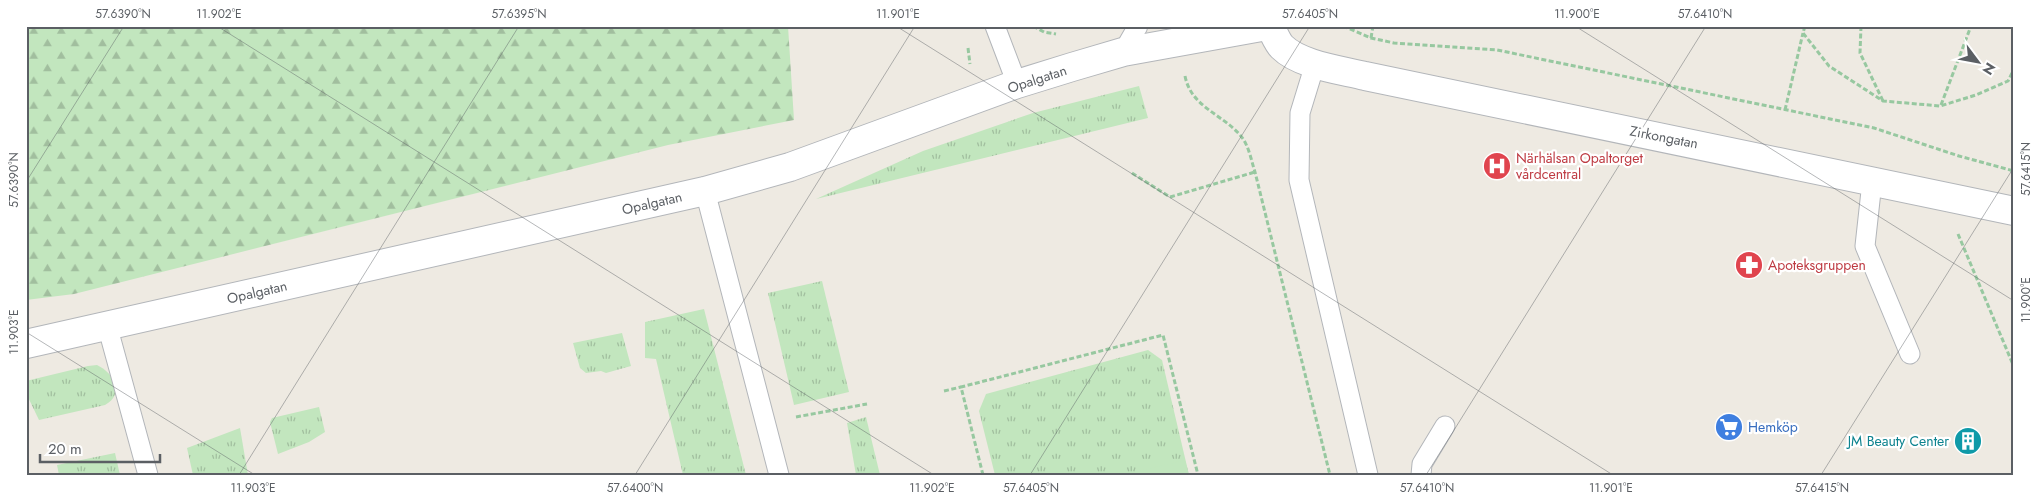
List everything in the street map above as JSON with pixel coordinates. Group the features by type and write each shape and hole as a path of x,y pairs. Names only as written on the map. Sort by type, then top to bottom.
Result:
{"street":[{"name":"Opalgatan","path":"26,344 705,191 790,168 1017,84 1123,52 1268,26"},
{"name":"Zirkongatan","path":"1268,26 1282,47 1297,57 1315,64 1386,82 1744,154 2014,211"}],"lane":[{"path":"995,26 1017,84"},
{"path":"1123,52 1138,26"},
{"path":"1315,64 1300,113 1299,180 1368,475"},
{"path":"1872,182 1865,246 1910,354"},
{"path":"705,191 779,475"},
{"path":"107,325 148,475"},
{"path":"1422,475 1422,464 1445,426"}],"path":[{"path":"1344,26 1348,30 1371,38 1394,43 1497,50 1874,128 1959,156 2014,171"},
{"path":"1371,38 1373,26"},
{"path":"1785,110 1805,26"},
{"path":"1861,26 1860,53 1883,102"},
{"path":"1940,106 1971,26"},
{"path":"1803,33 1828,66 1883,102 1940,106 1976,95 2008,81 2014,69"},
{"path":"1178,41 1186,80 1198,102 1240,135 1247,147 1255,172 1265,219 1330,475"},
{"path":"1132,173 1170,196 1255,172"},
{"path":"1955,229 2014,368"},
{"path":"944,391 1163,335 1198,475"},
{"path":"961,387 983,475"},
{"path":"766,423 867,404"}],"green space":[{"path":"26,26 788,26 794,120 668,145 74,294 26,300"},
{"path":"1139,86 1148,118 816,199 923,151 1033,113"},
{"path":"822,281 849,392 794,405 768,293"},
{"path":"704,309 746,475 683,475 656,359 645,358 645,322"},
{"path":"622,333 631,366 606,373 601,371 586,373 580,368 573,343"},
{"path":"1148,350 1162,360 1189,475 995,475 979,411 986,394"},
{"path":"97,365 108,373 115,384 115,395 111,400 105,405 39,420 26,393 26,381"},
{"path":"319,407 325,432 309,442 278,454 270,422 272,418"},
{"path":"866,417 880,475 856,475 847,423"},
{"path":"240,428 248,475 193,475 187,448"},
{"path":"115,453 120,475 59,475 57,465"},
{"path":"1185,460 1189,475 1122,475"}],"place":[{"name":"Närhälsan Opaltorget vårdcentral","path":"1497,166"},
{"name":"Apoteksgruppen","path":"1749,265"},
{"name":"Hemköp","path":"1729,427"},
{"name":"JM Beauty Center","path":"1968,441"}]}
